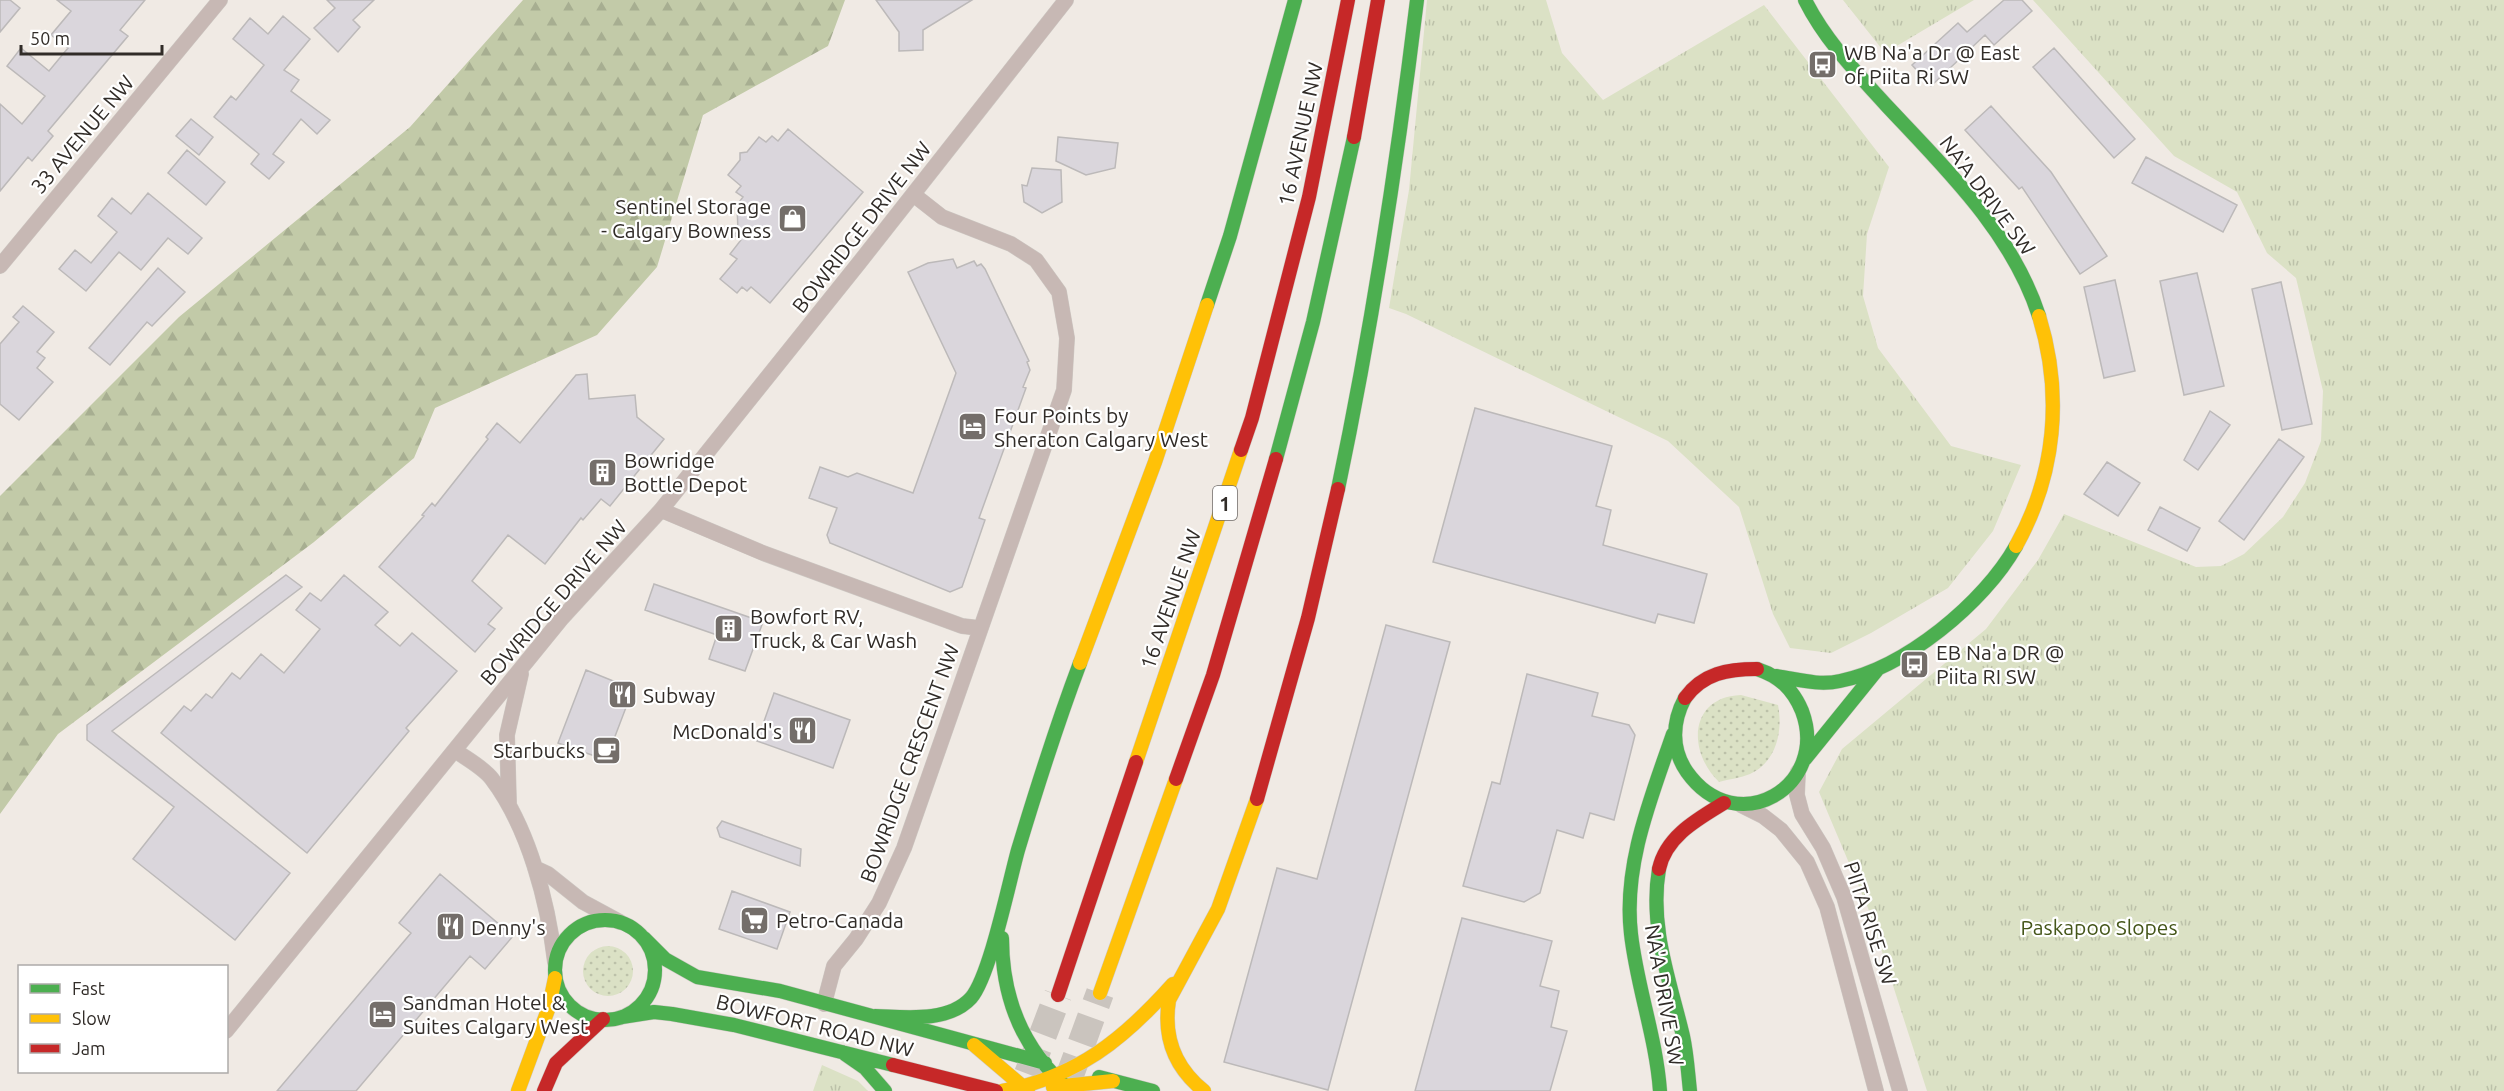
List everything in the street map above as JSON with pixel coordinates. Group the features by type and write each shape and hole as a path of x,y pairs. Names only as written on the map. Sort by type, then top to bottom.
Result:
{"main road":[{"path":"875,1016 913,1019 930,1017 960,1006 972,997 991,953 1011,880 1070,690 1155,462 1216,278 1256,149 1294,0"},
{"name":"16 AVENUE NW","path":"1058,994 1252,418 1309,197 1348,0"},
{"name":"1","path":"1100,993 1213,675 1267,493 1316,311 1359,113 1378,0"},
{"path":"1204,1091 1182,1070 1168,1039 1169,1005 1219,907 1241,850 1285,706 1333,519 1372,319 1417,0"},
{"name":"NA'A DRIVE SW","path":"1776,676 1818,683 1847,681 1877,670 1946,625 1981,594 2010,556 2032,514 2042,487 2054,431 2055,403 2050,363 2036,308 2014,260 1947,173 1850,67 1805,0"},
{"path":"1744,669 1770,672 1776,676 1793,694 1804,718 1807,739 1801,766 1785,788 1765,800 1741,805 1724,803 1712,796 1691,777 1679,757 1673,733 1685,699 1692,689 1713,675 1744,669"},
{"name":"NA'A DRIVE SW","path":"1801,766 1877,670"},
{"name":"NA'A DRIVE SW","path":"1660,1091 1656,1046 1640,980 1629,914 1635,860 1653,792 1673,733"},
{"name":"NA'A DRIVE SW","path":"1690,1091 1684,1039 1658,936 1659,875 1669,846 1689,825 1724,803"},
{"path":"1011,880 1003,925 1003,969 1008,997 1038,1061 1063,1085"},
{"path":"518,1091 546,1016 555,970 563,943 578,927 591,921 620,922 644,938 654,960 653,983 642,1004 622,1017 603,1020 591,1018 572,1007 558,988 555,970"},
{"name":"BOWFORT ROAD NW","path":"644,938 665,959 697,977 780,991 974,1045 1153,1091"},
{"path":"1063,1085 1072,1070 1099,1053 1145,1017 1183,974"},
{"name":"BOWFORT ROAD NW","path":"622,1017 654,1012 764,1031 996,1091"},
{"path":"544,1091 556,1064 603,1020"},
{"path":"974,1045 1030,1090"},
{"path":"842,1052 865,1068 885,1091"},
{"path":"1002,1091 1113,1081"}],"street":[{"name":"33 AVENUE NW","path":"0,266 220,0"},
{"name":"BOWRIDGE DRIVE NW","path":"228,1029 562,618 661,510 914,195 1066,0"},
{"name":"BOWRIDGE CRESCENT NW","path":"824,1004 834,966 856,939 879,903 904,848 1064,390 1067,338 1059,292 1036,260 1011,244 942,217 914,195"},
{"name":"BOWRIDGE CRESCENT NW","path":"661,510 828,578 962,626 979,628"},
{"path":"509,807 507,735 522,669"},
{"path":"456,751 491,778 509,807 535,868 551,933 555,970"},
{"name":"PIITA RISE SW","path":"1801,766 1797,795 1802,814 1823,848 1844,897 1899,1091"},
{"name":"PIITA RISE SW","path":"1741,805 1763,816 1781,830 1807,862 1827,908 1876,1091"},
{"path":"535,868 548,874 583,902 620,922"}],"green space":[{"path":"523,0 845,0 828,46 703,115 657,267 597,335 435,408 414,458 314,542 58,734 0,814 0,496 179,317 410,127"},
{"path":"1427,0 1546,0 1562,53 1603,100 1764,5 1889,167 1867,234 1863,296 1878,348 1951,446 2021,465 1993,531 1948,588 1871,633 1831,653 1790,648 1773,614 1739,507 1668,441 1406,314 1389,308 1409,190"},
{"path":"1843,0 1974,0 1885,53"},
{"name":"Paskapoo Slopes","path":"2033,0 2504,0 2504,1091 1927,1091 1868,908 1819,792 1842,749 1986,629 2038,560 2064,514 2196,567 2221,566 2244,554 2283,517 2305,483 2321,441 2323,391 2296,278 2267,253 2237,192 2174,156"},
{"path":"1741,695 1778,705 1780,725 1776,744 1766,762 1759,769 1719,782 1702,756 1698,741 1698,728 1703,715 1711,705 1724,698"},
{"path":"603,946 613,946 626,953 633,966 633,976 626,989 613,996 603,996 594,992 587,985 583,976 583,966 587,957 594,950"},
{"path":"822,1065 858,1081 868,1091 813,1091"}],"building":[{"path":"0,0 10,0 20,8 0,32"},
{"path":"57,0 145,0 120,30 128,36 48,131 53,136 32,161 28,157 0,191 0,104 22,124 45,96 7,66 21,48 49,71 68,48 51,35 71,11"},
{"path":"327,0 374,0 353,20 360,27 338,52 314,28 335,8"},
{"path":"876,0 972,0 923,30 923,50 899,51 899,32"},
{"path":"2004,0 2022,0 2032,11 1994,45 1985,35 1931,86 1912,65 1958,23 1967,32"},
{"path":"283,16 310,39 284,70 299,80 291,91 330,120 317,134 301,119 273,154 284,162 269,179 251,164 259,154 214,117 231,96 236,100 264,65 233,39 250,18 268,34"},
{"path":"2054,48 2135,139 2114,158 2033,67"},
{"path":"1991,106 2051,172 2107,256 2080,274 2022,187 2019,189 1965,130"},
{"path":"191,119 213,137 199,155 176,136"},
{"name":"Sentinel Storage - Calgary Bowness","path":"788,129 863,192 770,303 751,287 747,291 742,287 737,293 720,279 737,259 730,254 741,240 734,235 738,231 737,205 743,197 736,192 741,186 728,175 740,160 740,153 747,152 759,137 766,142 772,136 778,141"},
{"path":"1058,137 1118,143 1115,168 1086,175 1056,161"},
{"path":"187,150 225,182 206,205 168,173"},
{"path":"2146,157 2237,205 2223,232 2132,183"},
{"path":"1032,168 1061,170 1062,202 1042,213 1024,202 1022,185 1027,186"},
{"path":"148,193 202,238 188,254 168,238 141,270 119,252 86,291 59,269 75,250 91,263 117,232 98,216 112,198 131,214"},
{"name":"Four Points by Sheraton Calgary West","path":"953,259 957,268 974,261 977,266 981,264 985,269 1029,361 1027,362 1030,370 1023,387 1026,388 979,518 985,520 962,587 950,592 830,543 827,535 837,508 809,498 820,467 848,477 857,473 913,493 956,373 908,272 928,263"},
{"path":"158,268 185,292 152,326 147,322 110,365 89,348"},
{"path":"2197,273 2224,386 2184,395 2160,281"},
{"path":"2115,280 2135,371 2104,378 2084,287"},
{"path":"2281,282 2312,424 2282,430 2252,289"},
{"path":"23,306 54,332 37,352 45,358 37,368 53,382 19,420 0,404 0,344 19,322 13,317"},
{"path":"587,374 589,399 635,395 637,417 664,439 610,506 601,499 583,520 581,518 545,564 508,535 472,581 502,608 488,624 495,629 475,652 379,567 424,516 422,515 432,503 435,506 488,439 486,437 497,423 520,443 576,375"},
{"path":"1475,408 1612,446 1596,506 1611,510 1603,545 1707,574 1694,623 1658,614 1655,623 1433,562"},
{"path":"2210,411 2230,425 2198,470 2184,460"},
{"path":"2279,439 2304,457 2244,540 2219,521"},
{"path":"2107,462 2140,483 2118,516 2084,494"},
{"path":"2160,507 2200,528 2187,551 2148,530"},
{"path":"286,575 302,587 112,731 290,873 235,940 133,859 174,807 87,740 87,725"},
{"path":"344,575 388,612 375,625 400,646 412,633 457,671 406,728 409,731 307,853 161,733 184,706 191,711 206,694 212,698 232,673 240,679 261,654 284,673 320,629 296,610 310,593 321,601"},
{"name":"Bowfort RV, Truck, & Car Wash","path":"654,584 763,622 745,671 709,659 717,635 645,610"},
{"path":"1386,625 1450,642 1328,1090 1224,1062 1277,868 1317,879"},
{"path":"586,670 633,689 606,760 558,743"},
{"path":"1527,674 1598,693 1592,716 1629,725 1635,735 1614,820 1590,813 1583,838 1557,830 1540,893 1524,902 1463,886 1492,782 1500,784"},
{"name":"McDonald's","path":"774,693 850,720 833,768 757,741"},
{"name":"Petro-Canada","path":"722,821 801,849 800,866 720,837 717,828"},
{"name":"Sandman Hotel & Suites Calgary West","path":"440,874 513,936 485,969 470,956 356,1091 277,1091 411,933 399,923"},
{"name":"Petro-Canada","path":"732,891 790,912 777,949 719,929"},
{"path":"1462,918 1552,941 1540,986 1559,991 1551,1027 1567,1031 1550,1091 1415,1091"}],"tunnel":[{"path":"1067,1083 1100,993"},
{"path":"1028,1074 1058,995"}],"traffic: fast":[{"path":"1207,305 1230,236 1295,0"},
{"path":"1338,489 1383,245 1417,0"},
{"path":"1805,0 1822,29 1842,55 1953,177 1994,229 2012,256 2039,316"},
{"path":"1276,459 1313,322 1354,137"},
{"path":"1776,676 1808,682 1840,681 1865,674 1916,648 1940,630 1984,589 2002,568 2016,546"},
{"path":"875,1016 926,1017 938,1015 962,1006 978,987 992,950 1032,803 1080,663"},
{"path":"1685,698 1678,716 1675,735 1678,754 1687,772 1707,793 1730,803 1753,803 1774,796 1791,782 1803,762 1807,738 1802,711 1790,690 1772,675 1757,669"},
{"path":"1805,759 1877,670"},
{"path":"1660,1091 1655,1051 1637,973 1630,908 1631,883 1641,832 1673,734"},
{"path":"1659,869 1657,891 1659,933 1684,1043 1690,1091"},
{"path":"605,920 624,924 640,935 651,951 655,970 651,989 640,1005 624,1016 605,1020 586,1016 570,1005 559,989 555,970 559,951 570,935 586,924 605,920"},
{"path":"644,938 665,959 697,977 780,991 1045,1063"},
{"path":"1002,938 1006,982 1018,1023 1040,1059 1071,1091"},
{"path":"622,1017 654,1012 672,1014 734,1025 893,1065"},
{"path":"842,1052 865,1068 885,1091"},
{"path":"1099,1077 1153,1091"}],"traffic: slow":[{"path":"1080,663 1155,462 1207,305"},
{"path":"2016,546 2040,491 2052,433 2051,375 2047,345 2039,316"},
{"path":"1136,762 1241,450"},
{"path":"1100,993 1176,779"},
{"path":"1204,1091 1185,1072 1173,1050 1168,1026 1169,1000 1218,909 1257,799"},
{"path":"518,1091 549,1007 555,978"},
{"path":"1002,1091 1029,1085 1053,1076 1097,1053 1136,1022 1173,984"},
{"path":"974,1045 1028,1091"},
{"path":"1053,1087 1113,1081"}],"traffic: jam":[{"path":"1241,450 1252,418 1309,197 1348,0"},
{"path":"1354,137 1378,0"},
{"path":"1176,779 1213,675 1276,459"},
{"path":"1257,799 1308,618 1338,489"},
{"path":"1685,698 1700,683 1717,674 1757,669"},
{"path":"1058,995 1136,762"},
{"path":"1659,869 1668,847 1676,838 1694,822 1724,803"},
{"path":"544,1091 556,1063 603,1019"},
{"path":"893,1065 996,1091"}],"place":[{"name":"WB Na'a Dr @ East of Piita Ri SW","path":"1823,64"},
{"name":"Sentinel Storage - Calgary Bowness","path":"792,218"},
{"name":"Four Points by Sheraton Calgary West","path":"973,427"},
{"name":"Bowridge Bottle Depot","path":"603,472"},
{"name":"Bowfort RV, Truck, & Car Wash","path":"729,628"},
{"name":"EB Na'a DR @ Piita RI SW","path":"1915,664"},
{"name":"Subway","path":"622,695"},
{"name":"McDonald's","path":"803,731"},
{"name":"Starbucks","path":"606,750"},
{"name":"Petro-Canada","path":"755,920"},
{"name":"Denny's","path":"450,927"},
{"name":"Sandman Hotel & Suites Calgary West","path":"382,1014"}]}
